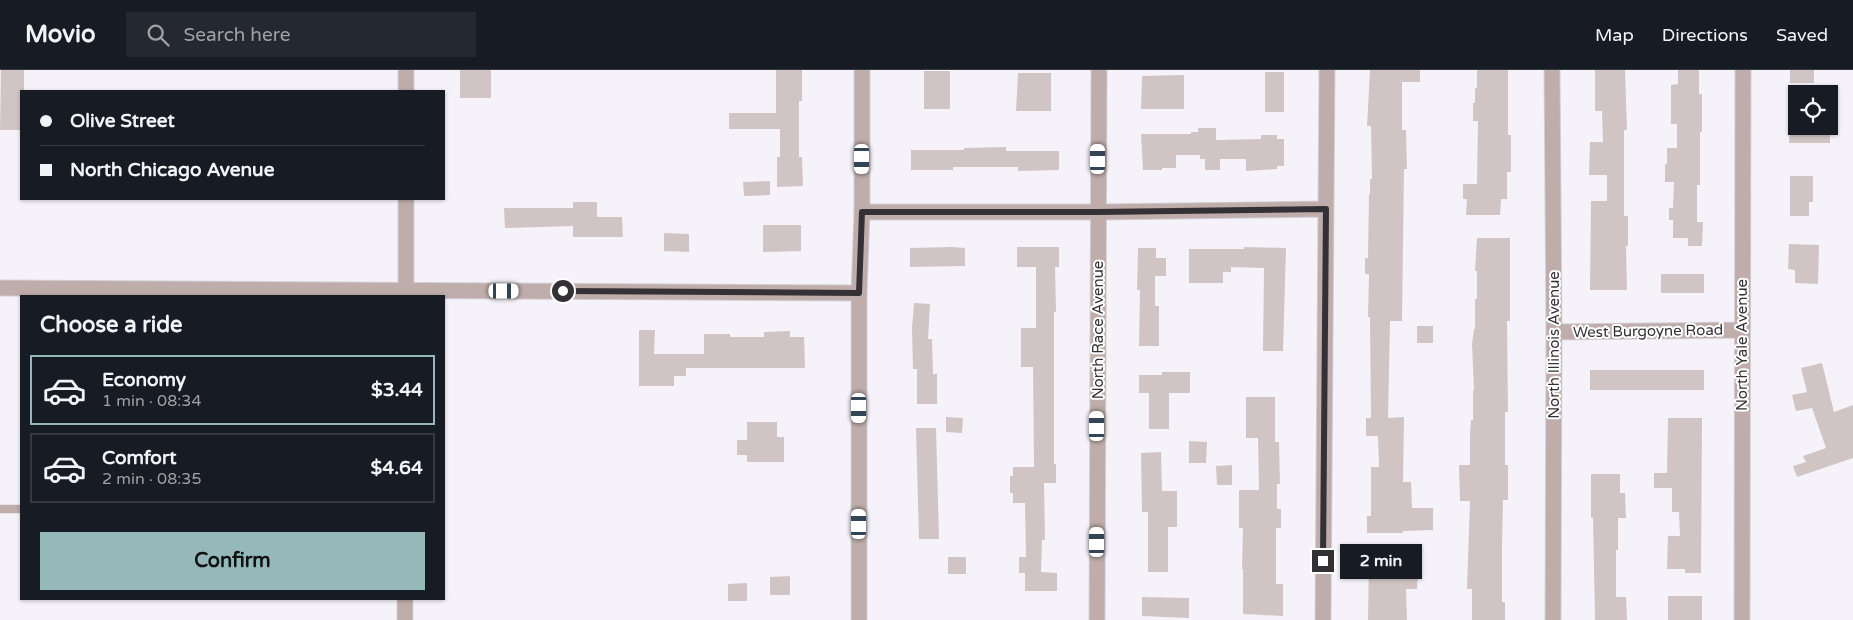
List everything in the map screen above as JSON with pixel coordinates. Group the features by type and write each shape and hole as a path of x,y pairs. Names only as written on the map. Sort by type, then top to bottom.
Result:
{"street":[{"path":"406,70 406,90"},
{"path":"859,620 859,293 862,212 862,70"},
{"name":"North Race Avenue","path":"1096,620 1099,70"},
{"path":"1323,620 1326,70"},
{"name":"North Illinois Avenue","path":"1552,70 1554,332 1553,620"},
{"name":"North Yale Avenue","path":"1742,620 1743,70"},
{"path":"406,200 406,293"},
{"path":"862,212 1098,212 1326,209"},
{"path":"0,288 406,293 859,293"},
{"name":"West Burgoyne Road","path":"1554,332 1742,330"},
{"path":"405,600 405,620"}],"lane":[{"path":"0,508 20,508"}],"building":[{"path":"1,70 24,70 24,90 20,90 20,130 0,130"},
{"path":"460,70 491,70 491,98 460,98"},
{"path":"776,70 802,70 802,101 799,101 799,157 802,157 803,186 777,187 777,157 780,157 780,129 729,129 729,113 776,113"},
{"path":"1370,70 1420,70 1420,82 1402,82 1402,130 1406,130 1407,169 1404,169 1402,321 1390,321 1388,418 1404,417 1403,482 1411,482 1412,508 1433,508 1433,530 1403,531 1403,533 1367,533 1367,516 1371,516 1371,467 1379,467 1378,436 1366,436 1366,418 1371,418 1370,317 1368,317 1369,274 1365,274 1365,258 1368,258 1370,179 1372,179 1371,126 1367,126"},
{"path":"1477,70 1508,70 1508,135 1511,135 1511,172 1507,172 1507,199 1501,199 1500,215 1466,215 1467,199 1463,199 1463,184 1477,184 1478,121 1473,121 1473,103 1475,103 1475,88 1477,88"},
{"path":"1595,70 1625,70 1627,130 1624,130 1624,216 1628,216 1628,246 1626,246 1627,290 1590,290 1591,201 1607,201 1607,175 1589,175 1590,142 1603,142 1602,111 1595,111"},
{"path":"1678,70 1699,70 1699,94 1702,94 1702,132 1700,132 1700,185 1697,185 1697,222 1703,222 1702,246 1688,246 1688,238 1673,238 1673,220 1669,220 1669,208 1673,208 1674,182 1665,182 1665,164 1667,164 1667,148 1677,148 1677,124 1671,124 1671,85 1678,84"},
{"path":"1790,70 1814,70 1814,83 1790,83"},
{"path":"924,71 950,71 950,109 924,109"},
{"path":"1265,72 1284,72 1284,112 1265,112"},
{"path":"1018,73 1051,73 1051,111 1016,111"},
{"path":"1184,75 1184,109 1141,109 1142,76"},
{"path":"1198,128 1216,128 1216,140 1261,139 1261,135 1277,135 1277,139 1284,139 1284,166 1277,166 1277,169 1246,171 1246,159 1220,159 1220,170 1205,170 1205,159 1200,159 1200,155 1176,155 1176,168 1143,170 1141,134 1191,134 1191,132 1198,132"},
{"path":"1789,135 1830,135 1830,143 1789,143"},
{"path":"1006,147 1006,151 1059,151 1059,170 1018,171 1018,167 953,167 953,170 911,170 911,150 964,150 964,148"},
{"path":"1790,176 1813,176 1813,202 1809,202 1809,216 1790,216"},
{"path":"770,181 770,195 744,196 743,182"},
{"path":"573,202 597,202 597,217 622,217 623,237 573,237 573,226 505,228 504,208 573,208"},
{"path":"763,225 801,225 801,251 763,252"},
{"path":"664,233 689,234 689,252 664,251"},
{"path":"1477,238 1510,238 1510,321 1507,321 1508,412 1505,412 1505,465 1508,465 1508,500 1503,500 1502,548 1502,602 1505,602 1505,620 1472,620 1472,589 1467,589 1470,501 1460,501 1459,465 1470,465 1471,420 1473,420 1472,344 1475,329 1475,299 1477,299 1477,271 1475,271"},
{"path":"1789,244 1819,245 1818,284 1795,283 1795,270 1788,269"},
{"path":"1017,247 1059,247 1059,267 1055,267 1056,312 1054,312 1054,464 1056,464 1056,483 1044,483 1045,540 1042,540 1041,572 1057,573 1057,591 1025,591 1025,573 1019,573 1019,557 1026,557 1025,503 1013,503 1013,493 1010,493 1010,476 1013,476 1013,467 1034,467 1033,367 1021,367 1021,328 1036,328 1036,267 1017,267"},
{"path":"1244,247 1286,248 1283,351 1263,351 1264,268 1231,267 1231,272 1223,272 1223,283 1189,283 1189,249 1244,249"},
{"path":"910,248 965,248 965,266 910,267"},
{"path":"1138,248 1156,248 1156,258 1166,258 1166,276 1155,276 1155,306 1159,306 1159,346 1139,346 1140,290 1137,290"},
{"path":"1661,274 1704,274 1704,293 1661,293"},
{"path":"914,303 930,304 928,339 932,339 933,374 937,374 937,404 917,404 917,369 913,369 912,328"},
{"path":"1417,326 1433,326 1433,343 1417,343"},
{"path":"639,330 655,330 654,354 704,354 704,334 730,334 730,337 764,337 764,332 790,331 790,337 804,337 805,368 686,368 686,376 674,376 674,386 639,386"},
{"path":"1822,363 1834,412 1853,405 1853,458 1797,477 1793,466 1806,462 1803,456 1826,448 1812,408 1796,411 1792,395 1807,392 1801,368"},
{"path":"1590,370 1704,370 1704,390 1590,390"},
{"path":"1162,372 1190,372 1190,393 1169,393 1169,429 1149,429 1149,393 1139,393 1139,375 1162,375"},
{"path":"1246,397 1275,397 1275,442 1279,442 1280,484 1277,484 1277,509 1281,509 1281,528 1276,528 1276,584 1283,584 1283,616 1243,614 1243,528 1239,528 1239,490 1259,490 1258,438 1246,438"},
{"path":"946,417 963,418 962,433 946,432"},
{"path":"1668,418 1702,418 1701,573 1685,573 1685,569 1667,569 1668,536 1680,536 1679,512 1672,512 1672,488 1654,488 1654,473 1667,473"},
{"path":"747,422 777,422 777,437 784,437 784,462 747,462 747,455 737,455 737,440 747,440"},
{"path":"916,428 936,428 939,539 919,539"},
{"path":"1189,441 1207,442 1206,463 1189,463"},
{"path":"1161,452 1162,491 1177,491 1177,527 1168,527 1168,572 1148,572 1148,512 1142,512 1141,453"},
{"path":"1232,465 1232,485 1217,485 1216,466"},
{"path":"1591,474 1620,474 1620,493 1625,493 1626,518 1618,518 1616,597 1626,597 1627,620 1595,620"},
{"path":"1369,555 1413,555 1413,572 1418,572 1417,589 1406,589 1407,620 1368,620"},
{"path":"948,557 966,557 966,574 948,574"},
{"path":"790,576 790,595 770,595 770,577"},
{"path":"747,583 747,601 728,601 728,584"},
{"path":"1668,596 1702,596 1702,620 1668,620"},
{"path":"1142,597 1189,598 1189,618 1142,616"}],"route":[{"path":"563,291 859,293 862,212 1098,212 1326,209 1323,561"}]}
